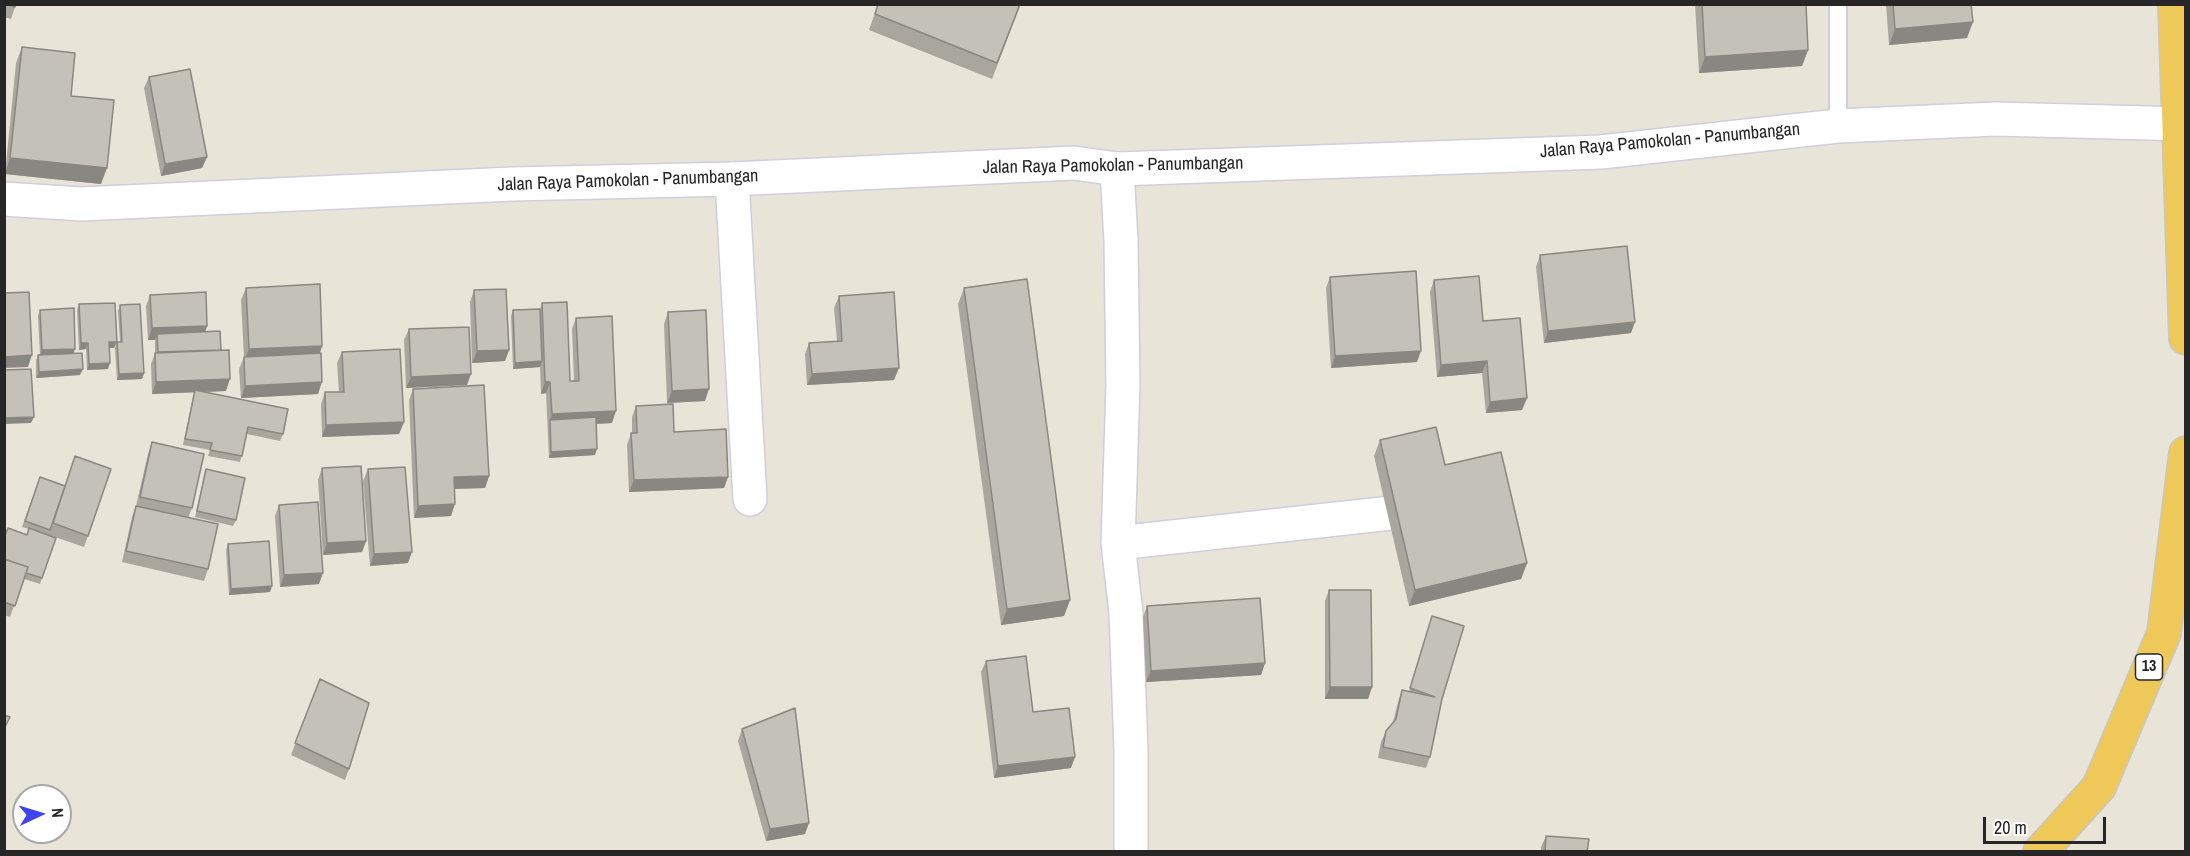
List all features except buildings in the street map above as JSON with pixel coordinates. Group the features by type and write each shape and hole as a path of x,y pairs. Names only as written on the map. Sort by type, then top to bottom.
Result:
{"highway":[{"path":"2175,4 2182,124 2186,338"},
{"name":"13","path":"2040,852 2099,787 2164,633 2186,453"}],"main road":[{"name":"Jalan Raya Pamokolan - Panumbangan","path":"4,198 81,204 512,184 732,179 1074,163 1117,169 1601,152 1838,126 1996,118 2182,124"},
{"path":"1117,169 1121,241 1123,385 1118,543 1127,647 1131,750 1131,852"},
{"path":"732,179 750,499"},
{"path":"1118,543 1391,513"}],"lane":[{"path":"1838,4 1838,126"}]}
